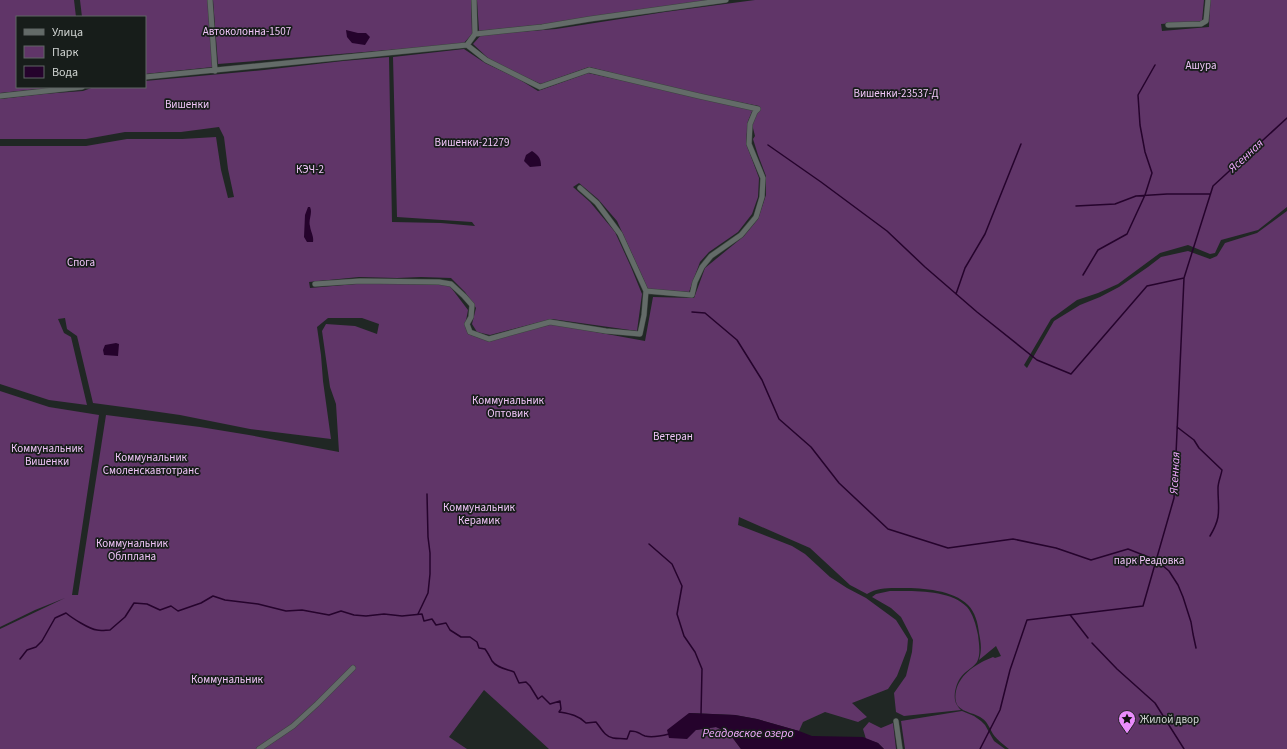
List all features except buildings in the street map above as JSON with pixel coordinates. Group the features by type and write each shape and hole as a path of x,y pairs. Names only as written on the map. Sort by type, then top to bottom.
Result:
{"street":[{"path":"210,0 215,71"},
{"path":"467,45 475,34 474,0"},
{"path":"475,34 542,27 726,0"},
{"path":"1168,26 1201,24 1206,20 1208,0"},
{"path":"146,77 467,45 486,60 540,87 589,70 758,109 755,112 750,124 749,144 763,178 762,198 756,218 741,235 711,256 702,267 695,282 692,295 646,291"},
{"path":"0,96 73,88"},
{"path":"315,284 360,281 439,282 451,284 472,305 467,324 470,332 489,339 550,322 606,331 640,334 644,315 646,291 620,234 597,203 580,188"},
{"path":"259,749 293,726 353,668"},
{"path":"896,721 900,749"}],"green space":[{"path":"0,0 74,0 76,16 16,16 16,88 49,88 0,93"},
{"path":"80,0 208,0 213,67 146,74 146,16 82,16"},
{"name":"Автоколонна-1507","path":"213,0 471,0 472,34 463,44 218,64"},
{"path":"477,0 710,0 546,24 479,31"},
{"path":"755,0 1204,0 1202,21 1161,24 1162,31 1209,27 1210,0 1287,0 1287,207 1258,230 1221,240 1215,253 1210,254 1188,245 1160,253 1118,284 1077,300 1051,319 1024,365 1027,368 1054,321 1080,305 1119,287 1161,257 1188,251 1210,259 1217,256 1225,243 1257,233 1287,211 1287,749 1009,749 995,736 988,724 983,719 963,710 956,703 956,691 961,679 981,662 993,657 995,658 1001,656 996,646 979,660 981,646 978,625 974,614 968,605 954,596 928,589 885,588 867,594 850,585 810,548 739,517 738,525 792,546 805,554 830,577 866,598 896,620 908,639 907,650 897,676 888,689 852,703 867,717 858,722 825,712 803,722 799,731 757,719 735,715 690,713 696,730 716,727 729,733 741,749 549,749 484,690 449,737 467,749 0,749 0,629 65,598 35,610 0,627 0,391 49,407 99,415 72,595 78,595 106,415 200,427 339,452 336,404 330,387 322,331 326,324 355,326 377,334 379,324 362,318 328,318 317,327 331,439 250,429 180,415 93,403 77,336 67,329 65,318 58,319 64,333 71,337 87,405 49,400 0,384 0,146 86,146 127,139 182,139 216,137 221,170 228,198 234,197 228,169 224,137 219,127 181,132 125,132 86,139 0,139 0,99 83,91 91,88 146,88 146,81 389,57 392,222 441,223 475,226 472,222 397,217 393,57 464,49 485,63 517,78 538,91 588,73 753,109 748,121 746,143 759,178 758,197 752,214 738,232 709,252 700,262 689,292 648,289 617,221 598,199 579,183 573,187 590,202 615,232 631,267 642,294 637,331 552,319 490,335 477,332 472,324 476,308 465,292 451,278 359,277 309,282 310,288 367,283 449,285 468,310 465,326 468,334 489,341 552,324 645,341 653,297 694,298 705,268 744,236 758,219 766,195 766,176 753,139 755,136 752,124 756,113 760,110 759,106 693,93 589,67 541,84 515,73 489,59 473,44 481,35 556,29"},
{"path":"890,591 920,591 951,597 960,601 967,607 973,616 978,635 979,652 977,662 963,675 956,687 955,699 961,710 904,716 896,712 894,693 906,676 912,652 913,640 901,617 891,608 872,597 876,594"},
{"path":"962,711 981,721 994,741 1005,749 905,749 901,721"},
{"path":"869,722 881,728 893,723 896,749 884,749 878,743 866,739 863,729"}],"water":[{"path":"346,30 366,33 370,37 365,45 352,43 347,37"},
{"path":"532,151 539,157 541,166 530,167 524,161 526,155"},
{"path":"308,207 311,209 310,228 313,236 313,242 307,242 304,237 305,215"},
{"path":"116,343 119,344 118,356 104,355 103,350 105,345"},
{"name":"Реадовское озеро","path":"689,713 735,715 757,719 812,736 863,737 878,743 884,749 741,749 729,733 716,727 696,730 687,739 669,738 667,730"}],"waterway":[{"path":"1083,275 1098,250 1127,234 1145,195 1152,173 1145,152 1140,125 1138,95 1155,65"},
{"name":"Ясенная","path":"980,749 1000,710 1010,670 1027,620 1143,606 1174,498 1184,278 1213,186 1287,118"},
{"path":"956,294 965,268 985,234 1021,144"},
{"path":"768,145 887,231 925,267 977,312 1037,360 1071,374 1147,286 1184,278"},
{"path":"1076,206 1115,204 1136,196 1210,194"},
{"path":"692,312 705,313 737,340 762,380 779,419 811,447 839,483 888,529 948,548 1013,539 1056,548 1091,560 1128,549 1156,560 1169,571 1178,585 1183,597 1191,622 1196,648"},
{"path":"1177,427 1194,440 1199,448 1222,470 1218,486 1218,518 1210,536"},
{"path":"418,614 428,593 430,574 427,494"},
{"path":"649,544 672,564 682,586 677,614 684,636 695,652 702,669 701,715"},
{"path":"20,659 27,650 36,647 42,641 55,618 66,613 90,628 110,630 125,617 134,603 147,604 160,610 171,606 178,611 201,603 213,596 225,600 258,604 286,611 302,610 329,615 341,611 354,615 366,616 384,614 402,616 422,614 424,621 432,619 436,625 446,623 450,630 461,637 470,637 477,642 479,648 485,649 496,665 514,672 519,683 526,682 538,699 542,696 550,704 560,701 561,709 559,712 570,714 586,723 596,722 603,732 610,737 627,739 630,731 651,737 669,734"},
{"path":"1071,616 1088,638"},
{"path":"1092,643 1117,669 1155,703 1184,749"}],"place":[{"name":"Жилой двор","path":"1127,734"}],"park label":[{"name":"Ашура","path":"1201,65"},
{"name":"Вишенки-23537-Д","path":"896,93"},
{"name":"Вишенки","path":"187,104"},
{"name":"Вишенки-21279","path":"472,142"},
{"name":"КЭЧ-2","path":"310,169"},
{"name":"Спога","path":"81,262"},
{"name":"Коммунальник Оптовик","path":"508,406"},
{"name":"Ветеран","path":"673,436"},
{"name":"Коммунальник Вишенки","path":"47,454"},
{"name":"Коммунальник Смоленскавтотранс","path":"151,463"},
{"name":"Коммунальник Керамик","path":"479,513"},
{"name":"Коммунальник Облплана","path":"132,549"},
{"name":"парк Реадовка","path":"1149,560"},
{"name":"Коммунальник","path":"227,679"}]}
